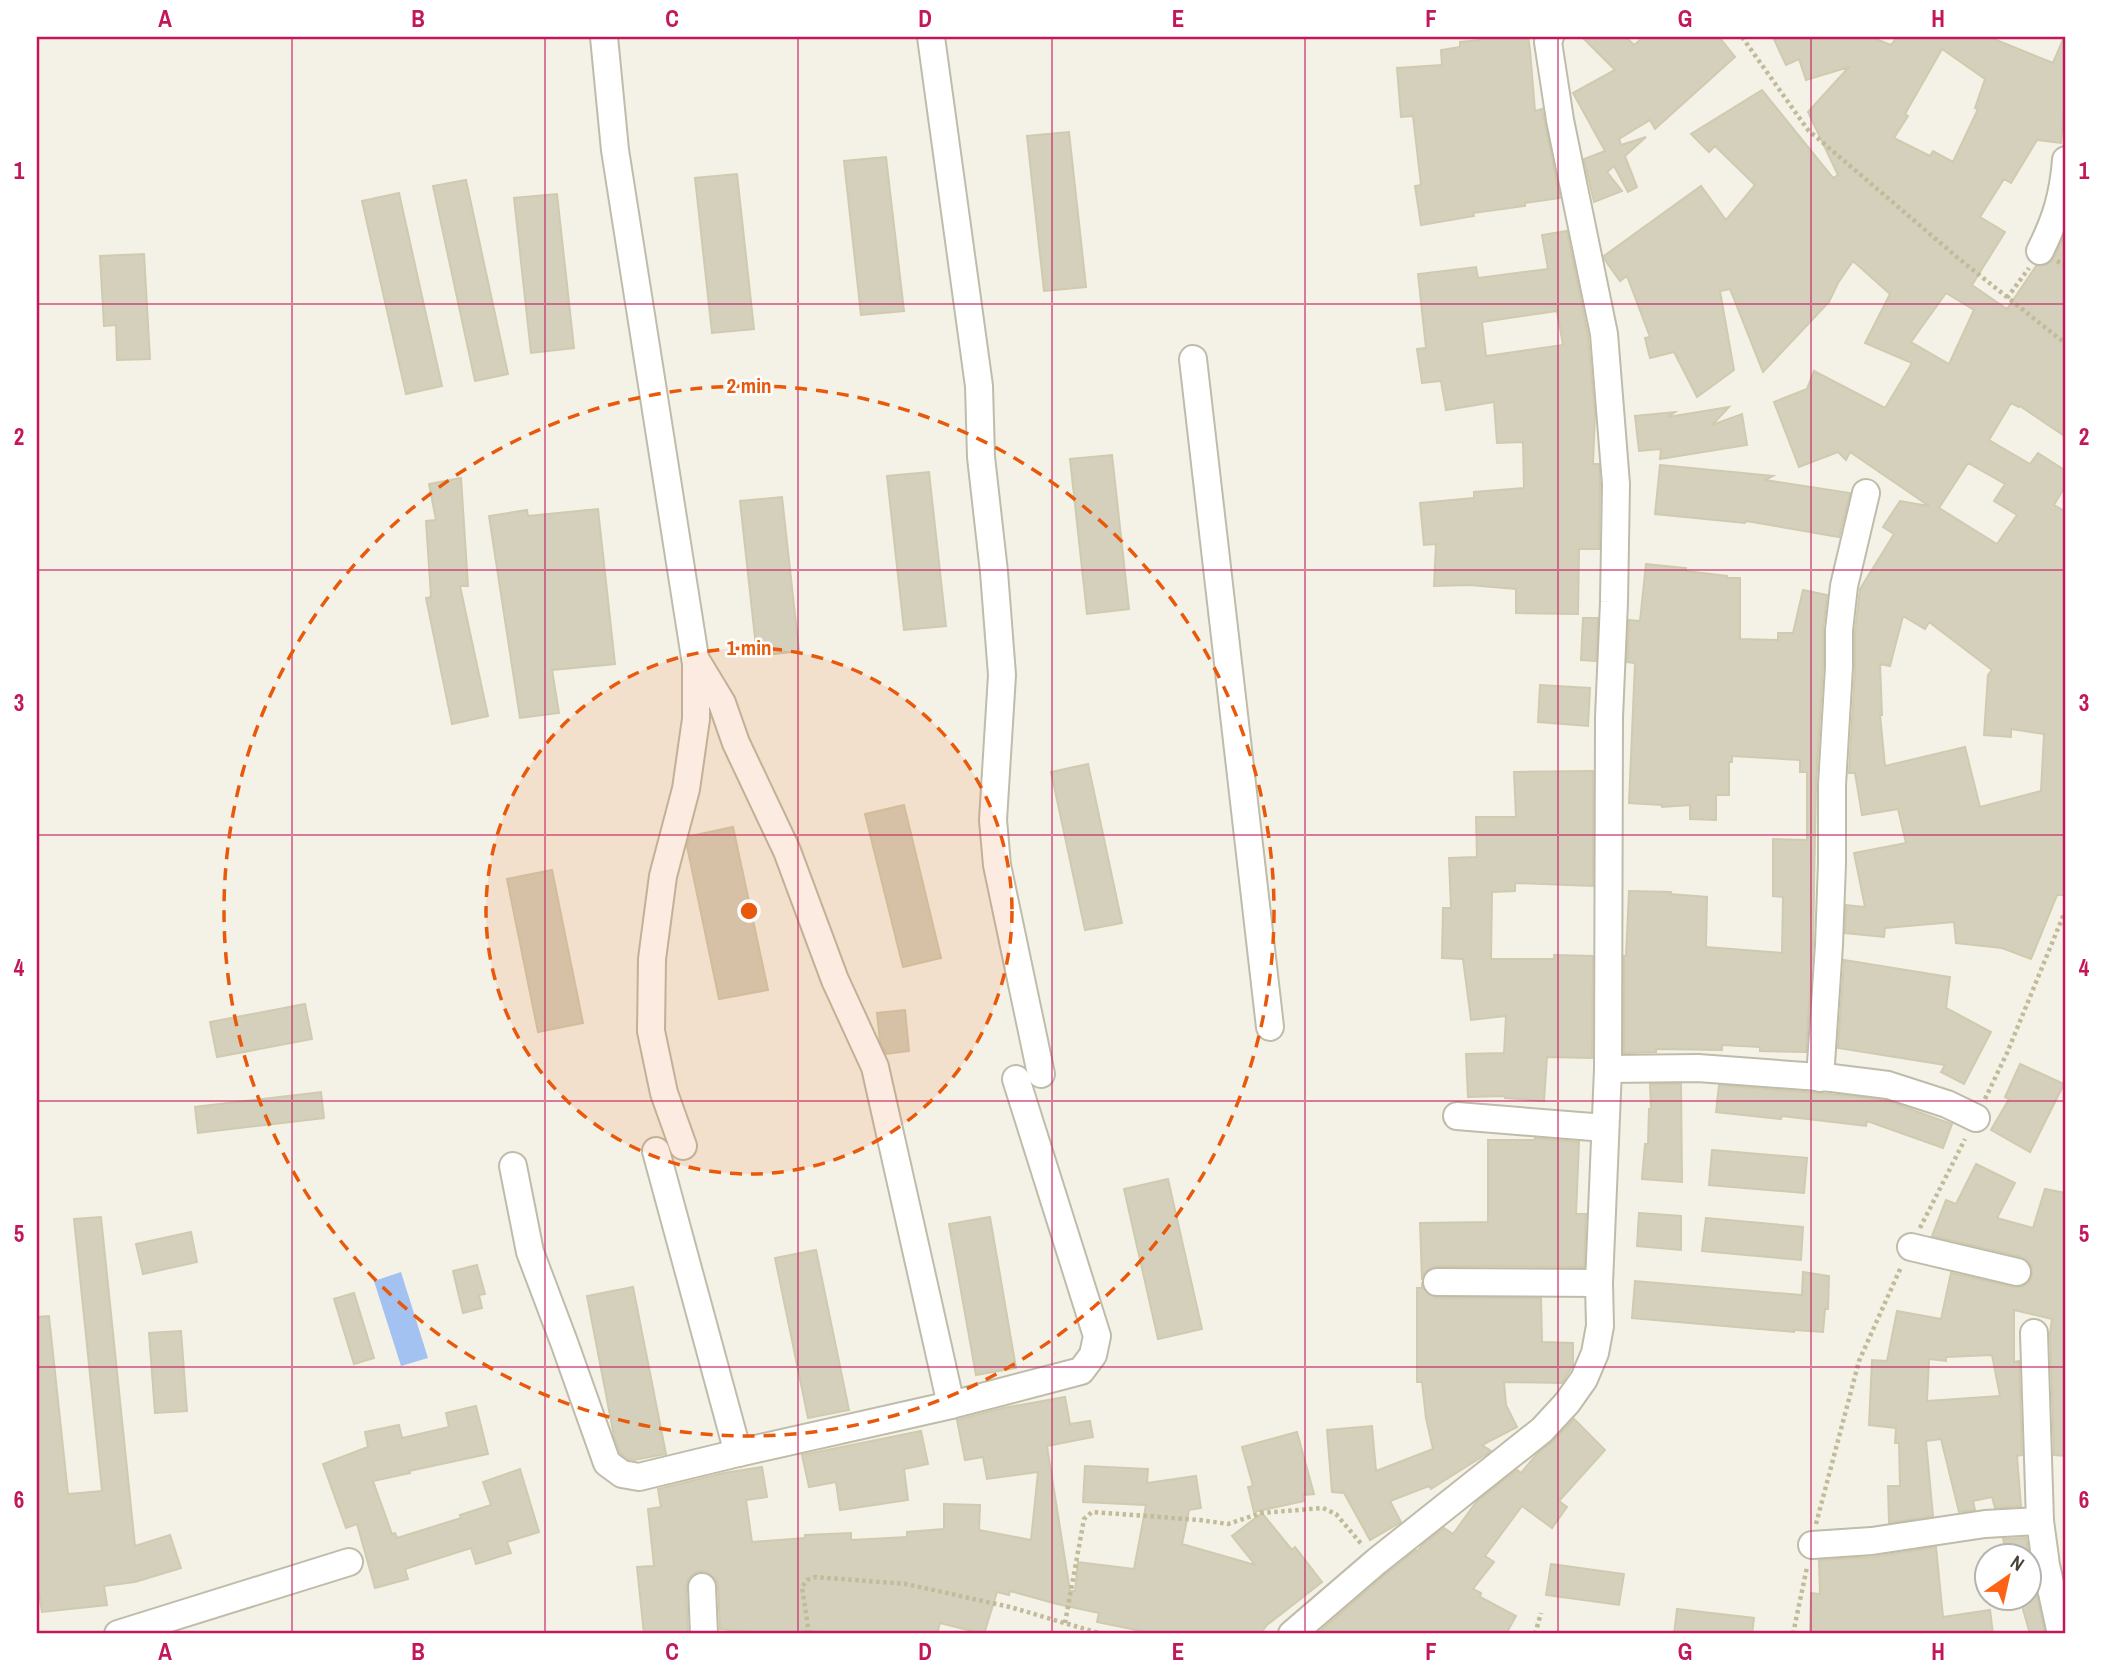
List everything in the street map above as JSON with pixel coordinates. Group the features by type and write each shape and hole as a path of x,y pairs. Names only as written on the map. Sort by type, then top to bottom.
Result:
{"street":[{"path":"604,37 615,150 695,659 696,719 688,777 663,876 652,959 651,1031 664,1093 684,1146"},
{"path":"513,1166 530,1252 607,1463 622,1474 639,1477 951,1405 1082,1371 1093,1355 1097,1336 1029,1076 997,865 993,820 1002,675 995,584 981,457 979,386 931,37"},
{"path":"1292,1634 1377,1561 1542,1430 1567,1403 1584,1379 1595,1353 1600,1326 1599,1283 1608,1069 1609,717 1616,484 1604,334 1560,120 1548,42 1550,37"},
{"path":"2040,251 2059,207 2066,160"},
{"path":"1193,359 1270,1027"},
{"path":"1819,1078 1829,945 1839,630 1844,586 1867,493"},
{"path":"695,659 722,703 736,743 787,851 835,980 875,1067 951,1405"},
{"path":"1608,1069 1698,1069 1888,1085 1947,1104 1976,1118"},
{"path":"1457,1116 1605,1128"},
{"path":"656,1151 738,1453"},
{"path":"1911,1247 2017,1272"},
{"path":"1437,1282 1599,1283"},
{"path":"2034,1334 2050,1536 2061,1634"},
{"path":"1812,1545 1872,1541 1985,1524 2050,1536"},
{"path":"118,1634 176,1626 349,1562"},
{"path":"702,1587 704,1634"}],"path":[{"path":"1742,37 1808,130 1958,258 2066,344"},
{"path":"1065,1623 1084,1519 1092,1512 1228,1524 1261,1513 1323,1508 1336,1514 1377,1561"},
{"path":"809,1634 802,1587 807,1580 815,1577 906,1584 1010,1607 1102,1634"},
{"path":"1535,1634 1541,1614"}],"water":[{"path":"401,1272 428,1358 401,1366 374,1281"}],"building":[{"path":"1481,37 1528,37 1535,111 1542,109 1560,198 1421,225 1415,186 1421,185 1413,116 1401,117 1397,68 1442,65 1441,50 1460,47 1460,42 1481,40"},
{"path":"1582,37 1626,37 1634,45 1644,37 1719,37 1735,57 1655,129 1650,120 1619,139 1621,145 1646,137 1625,156 1637,187 1628,192 1614,166 1607,172 1622,191 1594,202 1584,159 1605,151 1573,93 1615,70"},
{"path":"1773,37 1871,37 1891,45 1897,37 1989,37 2053,63 2066,37 2066,84 2061,143 2037,140 2011,183 2004,179 1980,217 2005,232 1972,285 2007,309 2036,266 2048,264 2054,258 2066,232 2066,437 2020,406 2011,403 1989,440 2030,464 2038,453 2066,471 2066,485 2054,505 2066,512 2065,895 2057,895 2031,959 2002,948 1956,943 1954,922 1885,928 1884,937 1845,933 1846,905 1865,907 1854,853 1906,843 1898,809 1862,815 1855,773 1849,773 1855,631 1860,589 1894,534 1883,527 1900,501 1929,506 1850,452 1846,460 1838,452 1799,467 1774,402 1807,389 1814,371 1885,408 1912,363 1865,343 1890,294 1853,261 1829,302 1763,372 1730,289 1720,291 1734,370 1697,397 1674,352 1650,358 1645,338 1650,337 1627,276 1620,281 1605,260 1604,256 1701,186 1726,220 1755,185 1715,146 1709,152 1691,134 1762,90 1833,178 1838,175 1808,112 1849,67 1806,80 1799,59 1786,65","holes":["1942,49 1985,79 1975,108 1978,109 1953,162 1933,151 1930,156 1894,138 1908,116 1905,114","1946,293 1974,310 1949,364 1911,342","1968,463 2005,484 1994,501 2017,515 1997,544 1939,508","1903,616 1925,629 1929,622 1992,670 1988,675 1984,735 2011,737 2011,729 2044,734 2041,791 1980,807 1965,747 1885,766 1880,715 1880,664 1890,666"]},
{"path":"1069,132 1086,287 1044,291 1027,136"},
{"path":"886,157 904,311 861,315 844,161"},
{"path":"737,174 754,329 712,333 695,178"},
{"path":"466,180 508,374 475,381 433,186"},
{"path":"399,193 442,386 406,394 362,201"},
{"path":"557,194 574,348 531,353 514,198"},
{"path":"1567,231 1588,336 1595,414 1593,464 1599,464 1599,549 1579,549 1578,614 1516,613 1516,589 1469,585 1434,586 1436,544 1424,545 1420,503 1474,498 1474,492 1524,488 1523,442 1497,443 1494,402 1446,410 1441,381 1422,383 1417,349 1426,348 1418,274 1476,267 1478,278 1548,269 1542,235","holes":["1557,311 1563,345 1486,356 1482,322"]},
{"path":"144,254 150,359 117,360 116,325 104,326 100,256"},
{"path":"1729,407 1712,425 1742,414 1747,445 1660,459 1661,449 1639,451 1635,416 1675,412 1668,417"},
{"path":"1112,455 1129,609 1087,614 1070,459"},
{"path":"1660,465 1773,476 1765,480 1850,493 1839,537 1746,521 1655,514"},
{"path":"929,472 946,626 904,630 887,476"},
{"path":"461,478 468,586 460,586 488,716 452,724 426,598 431,597 426,521 436,520 429,484"},
{"path":"782,497 799,651 757,656 740,501"},
{"path":"598,509 615,664 552,670 559,713 520,718 489,516 527,510 528,516"},
{"path":"1646,564 1740,578 1740,639 1778,640 1778,633 1793,633 1803,590 1827,595 1823,630 1813,944 1806,1052 1760,1051 1760,1047 1722,1045 1722,1050 1656,1049 1656,1052 1624,1053 1624,956 1629,891 1671,892 1670,894 1707,897 1706,947 1782,953 1783,897 1773,896 1773,839 1807,840 1807,772 1800,772 1800,760 1732,756 1732,762 1729,762 1729,795 1716,795 1716,820 1690,819 1690,805 1662,807 1629,803 1635,663 1627,662 1629,620 1640,621"},
{"path":"1583,618 1598,618 1596,661 1581,660"},
{"path":"1540,685 1590,688 1588,726 1538,722"},
{"path":"1088,764 1122,923 1085,930 1051,772"},
{"path":"1593,771 1593,886 1515,883 1515,891 1492,892 1491,959 1554,959 1554,955 1593,956 1592,1058 1547,1057 1544,1101 1505,1096 1468,1097 1466,1054 1504,1053 1506,1016 1471,1020 1463,959 1442,958 1443,908 1451,908 1449,858 1477,857 1476,817 1516,817 1514,772"},
{"path":"904,805 941,958 903,967 865,814"},
{"path":"733,827 768,990 719,999 687,846 690,836"},
{"path":"552,870 583,1023 538,1032 507,879"},
{"path":"1844,960 1950,977 1946,1008 1991,1032 1964,1084 1941,1072 1945,1065 1838,1048"},
{"path":"305,1004 312,1039 217,1057 210,1022"},
{"path":"905,1010 909,1051 886,1054 880,1041 877,1013"},
{"path":"2020,1064 2064,1084 2030,1152 1991,1130 2009,1099 2005,1097"},
{"path":"1650,1084 1681,1084 1682,1182 1642,1179 1651,1109"},
{"path":"1719,1085 1885,1100 1952,1124 1943,1148 1867,1121 1866,1126 1782,1116 1781,1119 1716,1112"},
{"path":"321,1092 324,1118 198,1133 195,1107"},
{"path":"1535,1138 1579,1142 1576,1214 1586,1214 1584,1267 1437,1266 1424,1273 1422,1280 1420,1223 1488,1222 1488,1140"},
{"path":"1712,1150 1807,1158 1804,1193 1709,1185"},
{"path":"1976,1164 2015,1183 1997,1218 2033,1228 2045,1189 2066,1193 2066,1456 2054,1455 2050,1333 2052,1319 2014,1310 2014,1362 2019,1361 2022,1455 2017,1456 2021,1506 1995,1508 1992,1497 1973,1501 1975,1510 1959,1512 1941,1439 1926,1441 1933,1516 1889,1523 1888,1486 1900,1486 1896,1428 1869,1425 1872,1360 1887,1361 1897,1311 1941,1319 1951,1273 2014,1287 2022,1287 2032,1276 2032,1267 2021,1257 1932,1236 1946,1200 1956,1204","holes":["1992,1355 2000,1396 1927,1401 1929,1359 1946,1361 1946,1357"]},
{"path":"1168,1179 1202,1329 1158,1339 1124,1189"},
{"path":"1639,1213 1681,1216 1681,1250 1637,1246"},
{"path":"101,1217 135,1546 170,1535 181,1568 135,1582 104,1586 107,1605 42,1612 37,1593 37,1317 49,1316 68,1494 102,1491 74,1219"},
{"path":"990,1217 1016,1368 976,1375 949,1224"},
{"path":"1706,1218 1803,1227 1801,1260 1702,1251"},
{"path":"191,1232 197,1262 143,1274 136,1244"},
{"path":"816,1250 849,1410 808,1418 775,1258"},
{"path":"477,1265 485,1294 479,1295 482,1308 463,1313 453,1271"},
{"path":"1803,1272 1829,1276 1828,1309 1825,1309 1823,1332 1794,1332 1632,1318 1635,1281 1802,1295"},
{"path":"1422,1285 1429,1295 1437,1298 1541,1298 1542,1342 1573,1343 1573,1365 1562,1383 1504,1382 1506,1405 1517,1427 1482,1445 1491,1451 1431,1489 1429,1486 1390,1501 1401,1522 1370,1540 1344,1493 1332,1492 1327,1430 1372,1426 1376,1471 1433,1449 1422,1382 1417,1382 1417,1288 1422,1288"},
{"path":"633,1287 666,1454 634,1460 620,1453 614,1436 587,1296"},
{"path":"354,1293 374,1358 354,1364 334,1299"},
{"path":"181,1331 187,1411 155,1413 149,1333"},
{"path":"1065,1397 1070,1424 1090,1421 1093,1437 1047,1446 1070,1591 1075,1591 1078,1562 1134,1569 1146,1505 1083,1502 1085,1466 1148,1469 1147,1483 1196,1476 1201,1508 1189,1510 1182,1544 1255,1565 1232,1536 1262,1513 1292,1550 1295,1547 1322,1582 1267,1625 1260,1634 1156,1634 1097,1622 1099,1613 1010,1591 1009,1595 997,1592 984,1634 940,1623 937,1634 854,1634 802,1630 802,1634 777,1634 720,1629 716,1579 701,1571 688,1579 686,1587 688,1634 644,1634 637,1567 654,1566 648,1509 661,1507 658,1489 762,1467 767,1497 746,1500 752,1542 805,1538 805,1535 851,1533 851,1540 907,1537 907,1532 944,1529 944,1504 980,1505 979,1530 1031,1540 1038,1472 987,1479 983,1457 965,1460 957,1420 1003,1408"},
{"path":"476,1406 488,1454 373,1481 392,1534 395,1533 397,1538 461,1518 460,1515 491,1505 483,1482 520,1469 539,1532 507,1542 511,1553 476,1564 471,1548 405,1569 408,1579 375,1588 357,1524 346,1528 323,1464 368,1447 365,1432 399,1425 402,1438 449,1427 446,1413"},
{"path":"1574,1419 1605,1450 1559,1501 1567,1507 1552,1528 1522,1506 1485,1556 1494,1562 1473,1589 1481,1593 1480,1597 1516,1616 1506,1634 1317,1634 1444,1528 1453,1534 1477,1501 1517,1470 1521,1473"},
{"path":"921,1431 928,1464 904,1469 908,1500 840,1510 836,1482 809,1487 802,1455"},
{"path":"1297,1432 1314,1494 1303,1495 1304,1501 1254,1512 1248,1487 1253,1486 1242,1447"},
{"path":"2026,1538 2027,1542 2004,1542 2003,1539"},
{"path":"1936,1547 1943,1617 1990,1612 1993,1634 1810,1633 1811,1593 1820,1594 1819,1560 1873,1557"},
{"path":"1551,1564 1624,1574 1619,1605 1546,1595"},
{"path":"1677,1609 1754,1618 1752,1634 1674,1634"},
{"path":"2024,1612 2040,1612 2045,1634 2030,1634"}]}
